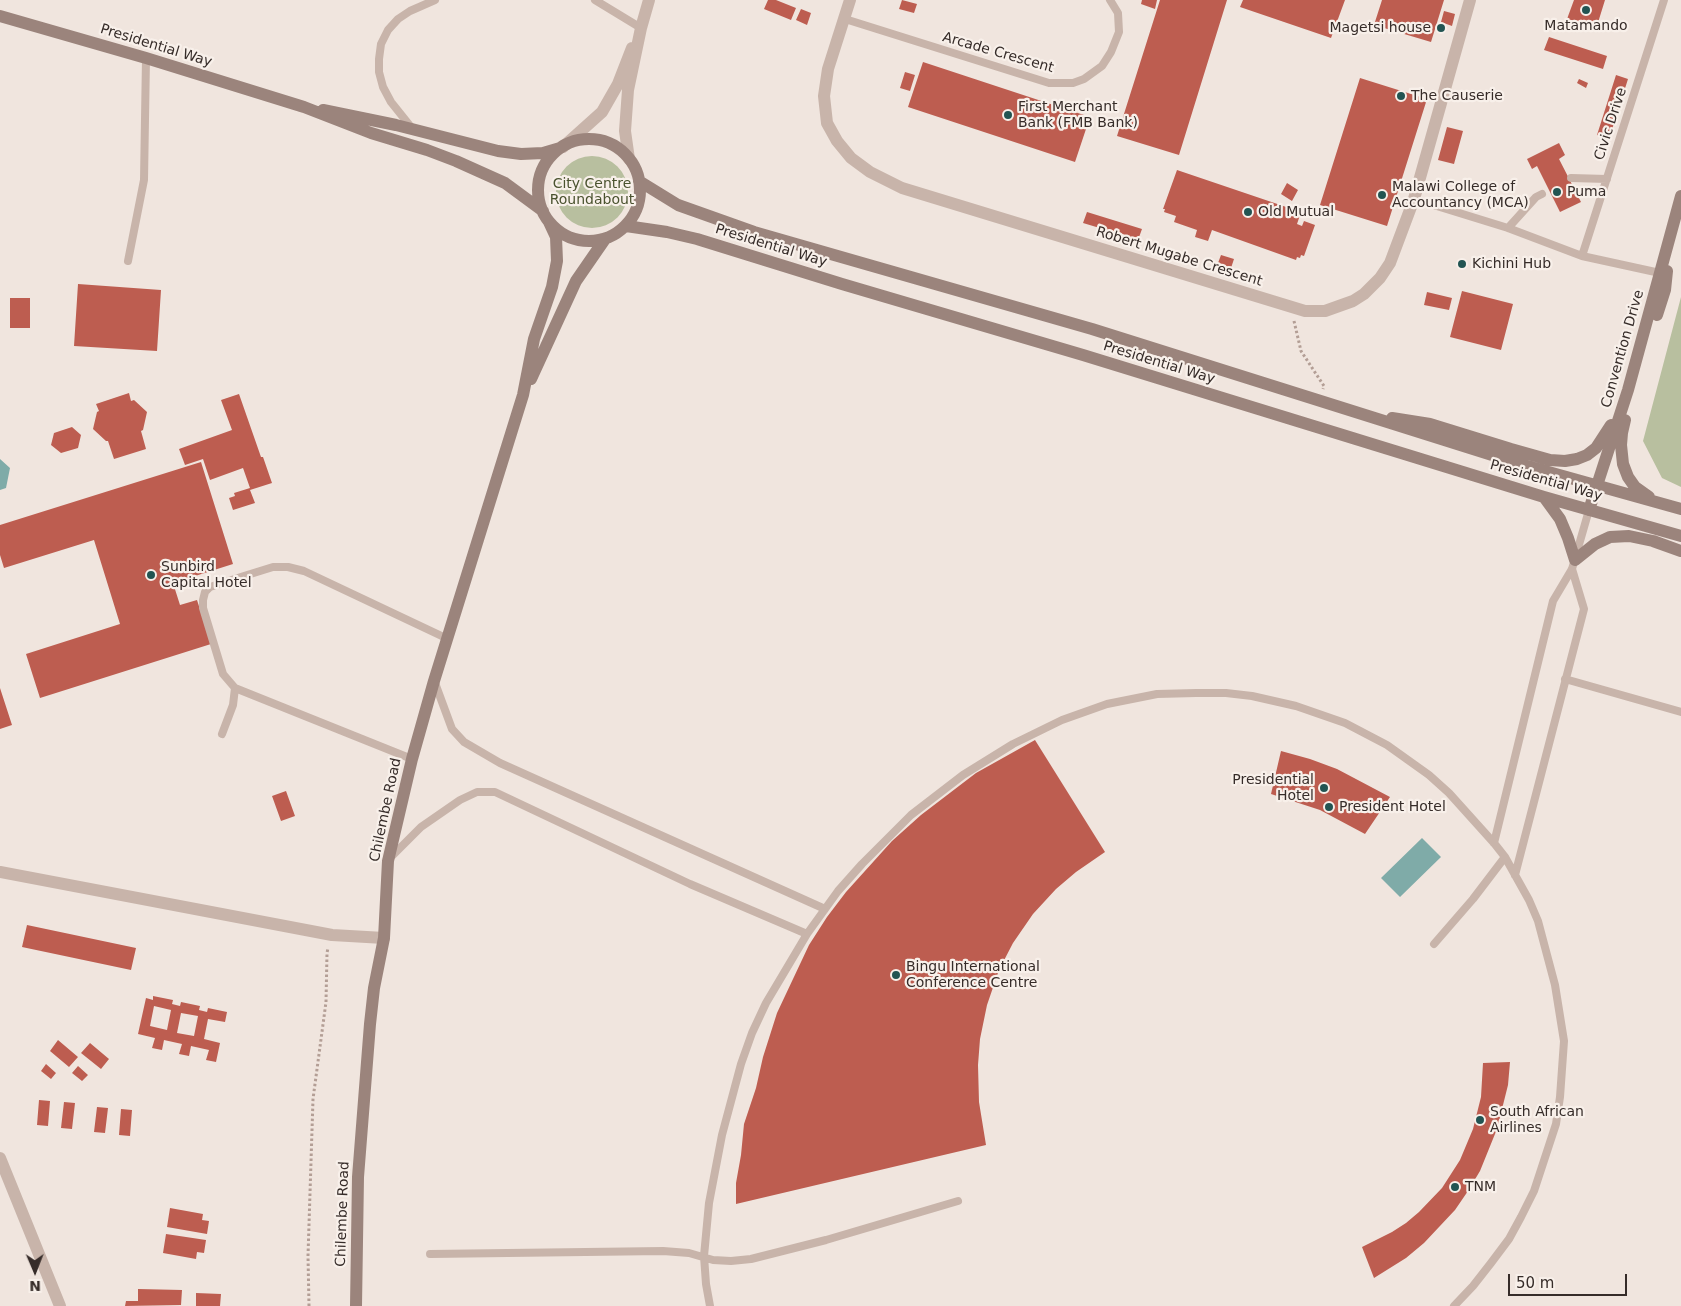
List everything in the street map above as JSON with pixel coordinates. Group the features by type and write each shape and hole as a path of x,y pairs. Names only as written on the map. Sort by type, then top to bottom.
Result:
{"main road":[{"name":"Presidential Way","path":"0,16 146,58 304,107 371,133 441,156 505,184 546,216"},
{"name":"Presidential Way","path":"304,107 337,112 498,151 521,154 543,153 563,147"},
{"path":"523,395 534,339 552,287 556,261 556,238 546,216 539,200 538,187 546,164 563,147 574,142 586,140 610,144 630,159 639,181 640,194 638,205 633,217 616,234 605,239 592,241 568,237 558,230 546,216"},
{"name":"Presidential Way","path":"639,181 678,205 754,232 1092,329 1527,466 1675,508"},
{"name":"Convention Drive","path":"1589,510 1628,390 1681,196"},
{"path":"1673,222 1665,290 1627,412 1621,445 1623,464 1628,477 1635,487 1646,495 1675,508"},
{"name":"Presidential Way","path":"626,226 653,229 697,239 1083,355 1544,497 1681,536"},
{"path":"523,395 576,281 605,239"},
{"path":"1350,411 1430,424 1550,460 1565,461 1587,455 1596,448 1609,428 1628,390"},
{"name":"Chilembe Road","path":"356,1306 358,1177 370,1024 374,988 384,938 388,861 412,759 434,681 523,395"},
{"path":"1544,497 1560,519 1568,538 1574,564"},
{"path":"1574,564 1595,544 1610,537 1629,536 1652,541 1681,551"}],"street":[{"path":"630,159 625,131 625,111 641,28 649,0"},
{"name":"Robert Mugabe Crescent","path":"850,0 828,69 824,96 827,124 837,141 851,158 870,172 902,188 1305,311 1325,311 1341,306 1364,294 1380,278 1390,263 1414,199 1470,0"},
{"path":"563,147 602,112 611,98 641,28"},
{"path":"0,872 332,935 384,938"},
{"path":"0,1158 60,1306"}],"lane":[{"path":"413,130 391,102 383,87 378,59 381,44 388,30 398,19 410,11 435,0"},
{"path":"595,0 641,28"},
{"name":"Arcade Crescent","path":"844,19 1050,83 1073,82 1084,79 1102,66 1111,52 1120,32 1118,13 1110,0"},
{"name":"Civic Drive","path":"1582,256 1664,0"},
{"path":"128,261 144,180 146,58"},
{"path":"1571,178 1607,179"},
{"path":"1508,228 1536,197 1542,194"},
{"path":"1414,199 1508,228 1582,256 1660,273"},
{"path":"1494,843 1553,601 1574,564 1589,510"},
{"path":"1515,875 1584,609 1574,564"},
{"path":"412,759 235,688 223,674 203,608 205,592 210,587 273,567 288,567 304,571 448,638"},
{"path":"1565,679 1681,712"},
{"path":"434,681 452,729 464,742 500,763 825,909"},
{"path":"222,734 233,705 235,688"},
{"path":"710,1306 704,1256 708,1203 722,1135 741,1064 752,1033 766,1003 807,934 838,891 862,864 911,816 963,776 1013,744 1081,713 1107,704 1157,694 1226,693 1252,696 1296,706 1345,723 1387,745 1449,793 1494,843 1505,857 1529,900 1538,921 1555,985 1564,1041 1556,1124 1534,1191 1526,1208 1503,1247 1473,1286 1454,1306"},
{"path":"388,861 421,827 460,800 477,792 495,792 690,884 807,934"},
{"path":"1434,944 1473,899 1505,857"},
{"path":"430,1254 626,1250 689,1253 713,1260 732,1261 751,1259 826,1240 958,1201"}],"path":[{"path":"1293,308 1294,326 1301,351 1324,386 1320,402"},
{"path":"309,1306 308,1256 313,1099 326,1002 327,952 332,935"}],"green space":[{"name":"City Centre Roundabout","path":"599,156 618,166 626,178 628,192 626,206 618,218 606,226 585,228 566,218 558,206 556,185 566,166 578,158"},
{"path":"1681,297 1681,487 1662,478 1643,441"}],"water":[{"path":"0,459 10,468 6,488 0,490"},
{"path":"1422,838 1441,857 1400,897 1381,878"}],"building":[{"path":"768,0 776,0 796,8 791,20 764,9"},
{"path":"902,0 917,4 914,13 899,9"},
{"path":"1142,0 1157,0 1155,9 1141,4"},
{"path":"1160,0 1227,0 1179,155 1117,136"},
{"path":"1243,0 1345,0 1331,38 1240,7"},
{"path":"1382,0 1444,0 1431,42 1374,25"},
{"name":"Matamando","path":"1574,0 1605,0 1596,29 1567,19"},
{"path":"801,9 811,13 807,25 796,20"},
{"path":"1444,11 1455,14 1452,26 1441,22"},
{"path":"1549,37 1607,56 1603,69 1544,50"},
{"path":"923,62 1090,117 1075,162 908,107"},
{"path":"905,72 915,75 910,91 900,88"},
{"path":"1616,75 1628,79 1609,139 1597,135"},
{"path":"1360,78 1427,99 1387,226 1320,205"},
{"path":"1579,79 1588,83 1586,88 1577,83"},
{"path":"1447,127 1463,131 1454,164 1438,160"},
{"path":"1559,143 1565,155 1559,159 1581,202 1560,212 1537,166 1532,169 1527,159"},
{"path":"1177,170 1301,212 1297,224 1302,226 1304,221 1315,225 1304,256 1297,257 1296,260 1212,230 1208,241 1195,237 1197,230 1174,222 1176,216 1164,212 1165,209 1163,209"},
{"path":"1287,183 1298,190 1292,201 1281,194"},
{"path":"1087,212 1142,229 1138,240 1128,241 1129,237 1123,234 1110,230 1106,230 1105,233 1102,231 1103,229 1083,223"},
{"path":"1221,255 1234,259 1231,268 1218,263"},
{"path":"78,284 161,290 157,351 74,346"},
{"path":"1462,291 1513,304 1501,350 1450,337"},
{"path":"1427,292 1452,298 1449,310 1424,305"},
{"path":"10,298 30,298 30,328 10,328"},
{"path":"129,393 131,401 134,400 147,412 143,430 141,431 146,449 114,459 108,441 93,429 97,412 99,411 96,404"},
{"path":"239,394 272,483 250,490 255,503 233,510 229,498 235,496 234,493 250,488 243,468 210,480 203,459 185,465 179,449 232,430 221,400"},
{"path":"72,427 81,435 78,448 61,453 51,445 54,433"},
{"name":"Sunbird Capital Hotel","path":"201,462 233,564 173,583 180,605 197,600 211,644 40,698 26,654 120,624 94,540 4,568 0,555 0,525"},
{"path":"0,688 12,725 0,729"},
{"name":"Bingu International Conference Centre","path":"1035,740 1105,852 1076,872 1056,889 1033,914 1013,943 999,970 987,1005 980,1039 978,1065 979,1102 986,1145 736,1204 736,1183 744,1124 756,1088 763,1057 777,1013 809,945 827,917 846,892 892,841 921,815 976,773"},
{"name":"Presidential Hotel","path":"1281,751 1337,769 1390,797 1365,834 1320,810 1271,794"},
{"path":"286,791 295,816 281,821 272,796"},
{"path":"27,925 136,948 131,970 22,947"},
{"path":"153,996 173,1000 172,1004 180,1006 181,1002 200,1006 199,1010 207,1012 208,1008 227,1012 225,1022 208,1019 204,1039 220,1043 216,1062 206,1060 209,1050 191,1046 189,1056 179,1054 182,1044 164,1040 162,1050 152,1048 155,1038 138,1034 146,998 153,1000","holes":["154,1006 171,1010 167,1030 150,1026","181,1013 198,1016 194,1036 177,1033"]},
{"path":"58,1040 78,1057 69,1067 50,1051"},
{"path":"90,1043 109,1059 101,1069 81,1053"},
{"path":"1510,1062 1508,1085 1497,1129 1480,1171 1468,1191 1455,1210 1424,1243 1406,1258 1374,1278 1362,1247 1406,1223 1442,1188 1460,1160 1473,1129 1481,1097 1483,1063"},
{"path":"46,1064 56,1073 51,1079 41,1071"},
{"path":"78,1066 88,1075 82,1081 72,1073"},
{"path":"39,1100 50,1101 48,1126 37,1125"},
{"path":"64,1102 75,1103 72,1129 61,1128"},
{"path":"97,1107 108,1108 105,1133 94,1132"},
{"path":"121,1109 132,1110 130,1136 119,1135"},
{"path":"170,1208 203,1214 202,1220 209,1221 207,1234 167,1227"},
{"path":"166,1234 206,1240 204,1253 197,1252 196,1259 163,1253"},
{"path":"138,1289 182,1290 181,1305 125,1306 126,1301 138,1301"},
{"path":"196,1293 221,1294 220,1306 196,1306"}],"place":[{"name":"Matamando","path":"1586,10"},
{"name":"Magetsi house","path":"1441,28"},
{"name":"The Causerie","path":"1401,96"},
{"name":"First Merchant Bank (FMB Bank)","path":"1008,115"},
{"name":"Puma","path":"1557,192"},
{"name":"Malawi College of Accountancy (MCA)","path":"1382,195"},
{"name":"Old Mutual","path":"1248,212"},
{"name":"Kichini Hub","path":"1462,264"},
{"name":"Sunbird Capital Hotel","path":"151,575"},
{"name":"Presidential Hotel","path":"1324,788"},
{"name":"President Hotel","path":"1329,807"},
{"name":"Bingu International Conference Centre","path":"896,975"},
{"name":"South African Airlines","path":"1480,1120"},
{"name":"TNM","path":"1455,1187"}]}
